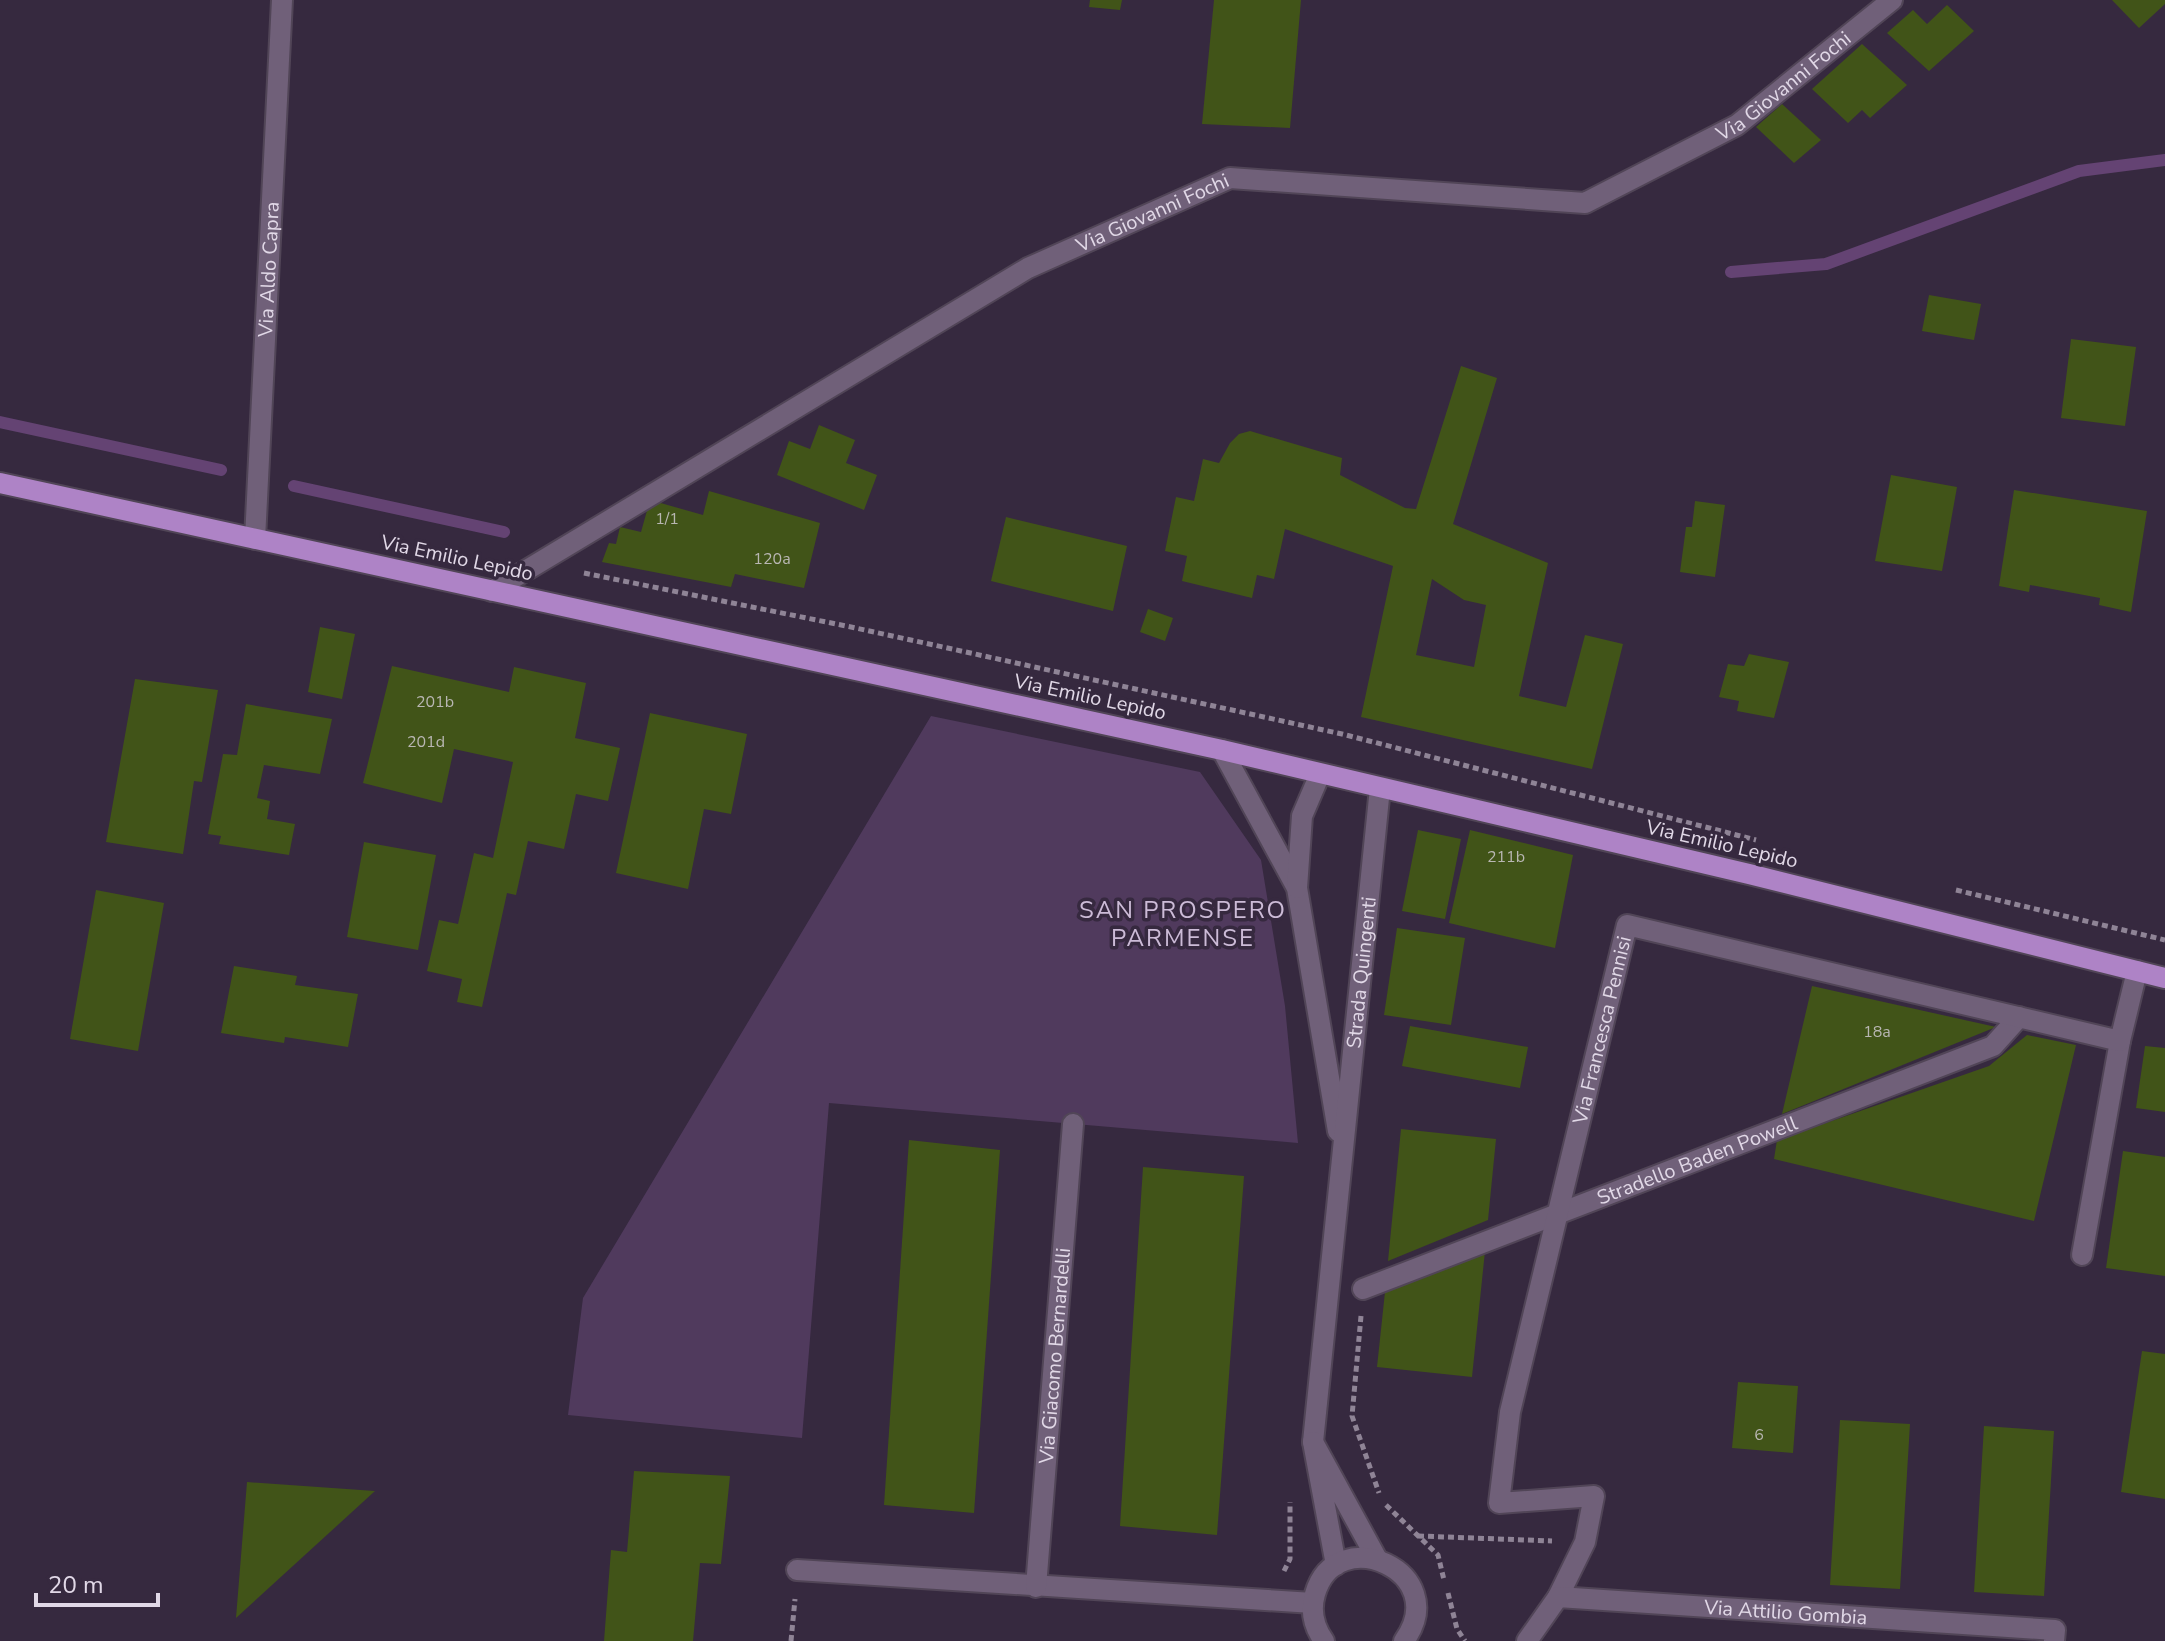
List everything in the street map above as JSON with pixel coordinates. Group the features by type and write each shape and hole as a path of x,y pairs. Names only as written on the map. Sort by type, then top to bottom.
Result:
{"main road":[{"name":"Via Emilio Lepido","path":"0,483 1222,750 1749,874 2165,978"}],"street":[{"name":"Via Aldo Capra","path":"255,539 282,0"},
{"name":"Via Giovanni Fochi","path":"492,591 1028,268 1230,178 1585,203 1737,125 1892,0"},
{"name":"Strada Quingenti","path":"1222,750 1297,888"},
{"name":"Strada Quingenti","path":"1320,774 1302,816 1297,888 1342,1158"},
{"name":"Strada Quingenti","path":"1336,1565 1313,1442 1380,788"},
{"name":"Via Francesca Pennisi","path":"1558,1597 1585,1542 1594,1496 1499,1503 1510,1412 1627,925 2120,1041"},
{"path":"2082,1255 2120,1041 2137,971"},
{"name":"Stradello Baden Powell","path":"1363,1289 1993,1046 2019,1017"},
{"name":"Via Giacomo Bernardelli","path":"1036,1587 1073,1124"},
{"path":"1313,1442 1377,1559"},
{"path":"1322,1640 1314,1621 1313,1603 1317,1588 1336,1565 1363,1557 1392,1565 1405,1576 1413,1590 1415,1615 1407,1640"},
{"path":"797,1570 1313,1603"},
{"path":"1527,1641 1558,1597"},
{"name":"Via Attilio Gombia","path":"1558,1597 2055,1630 2054,1641"}],"path":[{"path":"1363,1289 1352,1416 1383,1502 1438,1555 1457,1629 1465,1641"},
{"path":"1281,1576 1290,1559 1290,1497"},
{"path":"1417,1535 1585,1542"},
{"path":"791,1641 797,1570"}],"shaded area":[{"path":"931,716 1200,772 1261,860 1285,1006 1298,1143 829,1103 802,1438 568,1415 583,1298"}],"building":[{"path":"1090,0 1122,0 1120,10 1089,7"},
{"path":"1214,0 1301,0 1290,128 1202,124"},
{"path":"2112,0 2165,0 2165,4 2139,28"},
{"path":"1947,5 1974,31 1929,71 1887,33 1913,10 1927,24"},
{"path":"1862,44 1907,85 1870,118 1862,110 1848,123 1812,89"},
{"path":"1782,104 1821,140 1794,163 1756,127"},
{"path":"1929,295 1981,304 1974,340 1922,331"},
{"path":"2071,339 2136,347 2125,426 2061,418"},
{"path":"1461,366 1497,378 1453,524 1548,563 1519,696 1566,707 1585,635 1623,644 1592,769 1361,717 1393,566 1285,529 1274,579 1257,575 1252,598 1182,581 1187,556 1165,551 1176,497 1194,501 1203,459 1219,463 1230,443 1239,434 1250,431 1342,458 1340,475 1405,508 1416,509","holes":["1432,579 1464,600 1486,605 1474,667 1416,655"]},
{"path":"819,425 855,440 846,463 877,475 864,510 777,475 789,441 810,449"},
{"path":"1891,475 1957,487 1942,571 1875,561"},
{"path":"2014,490 2147,511 2131,612 2099,605 2100,598 2030,585 2029,592 1999,586"},
{"path":"709,491 820,523 804,588 735,574 731,587 602,562 609,543 616,544 620,527 641,532 650,500 703,515"},
{"path":"1695,501 1725,505 1715,577 1680,572 1686,527 1692,527"},
{"path":"1006,517 1127,546 1113,611 991,581"},
{"path":"1148,609 1173,618 1165,641 1140,632"},
{"path":"320,627 355,634 342,699 308,692"},
{"path":"1749,654 1789,662 1774,718 1737,711 1739,701 1719,697 1728,664 1744,666"},
{"path":"392,666 509,692 514,667 586,683 575,738 620,748 608,801 576,794 564,849 528,841 516,895 507,893 482,1007 457,1002 462,979 427,971 439,920 458,924 474,853 493,858 513,762 454,749 442,803 363,783"},
{"path":"135,679 218,690 202,782 194,781 183,854 106,842"},
{"path":"246,704 332,719 320,774 264,765 257,798 270,801 267,819 295,824 289,855 219,844 221,836 208,834 223,754 237,755"},
{"path":"650,713 747,734 731,814 704,809 688,889 616,873"},
{"path":"1418,830 1461,839 1445,919 1402,911"},
{"path":"1470,830 1573,855 1555,948 1449,923"},
{"path":"364,842 436,855 418,950 347,937"},
{"path":"96,890 164,903 138,1051 70,1039"},
{"path":"1397,928 1465,938 1451,1025 1384,1015"},
{"path":"234,966 297,976 295,985 358,994 348,1047 285,1037 284,1043 221,1033"},
{"path":"1812,986 1996,1027 1782,1114"},
{"path":"1410,1026 1528,1047 1520,1088 1402,1066"},
{"path":"2027,1035 2076,1045 2034,1221 1774,1159 1777,1140 1989,1066"},
{"path":"2145,1046 2165,1048 2165,1112 2136,1108"},
{"path":"1401,1129 1496,1139 1488,1220 1388,1261"},
{"path":"909,1140 1000,1150 974,1513 884,1505"},
{"path":"2123,1151 2165,1157 2165,1276 2106,1268"},
{"path":"1143,1167 1244,1176 1217,1535 1120,1526"},
{"path":"1485,1251 1472,1377 1377,1367 1385,1292"},
{"path":"2142,1351 2165,1354 2165,1499 2121,1492"},
{"path":"1738,1382 1798,1386 1793,1453 1732,1448"},
{"path":"1840,1420 1910,1424 1900,1589 1830,1585"},
{"path":"1984,1426 2054,1431 2044,1596 1974,1592"},
{"path":"634,1471 730,1476 721,1564 700,1563 693,1641 604,1641 611,1550 627,1552"},
{"path":"247,1482 375,1491 236,1618"}],"waterway":[{"path":"1731,272 1826,264 2079,171 2165,160"},
{"path":"0,422 221,470"},
{"path":"294,486 504,532"}],"district":[{"name":"SAN PROSPERO PARMENSE","path":"1183,924"}]}
